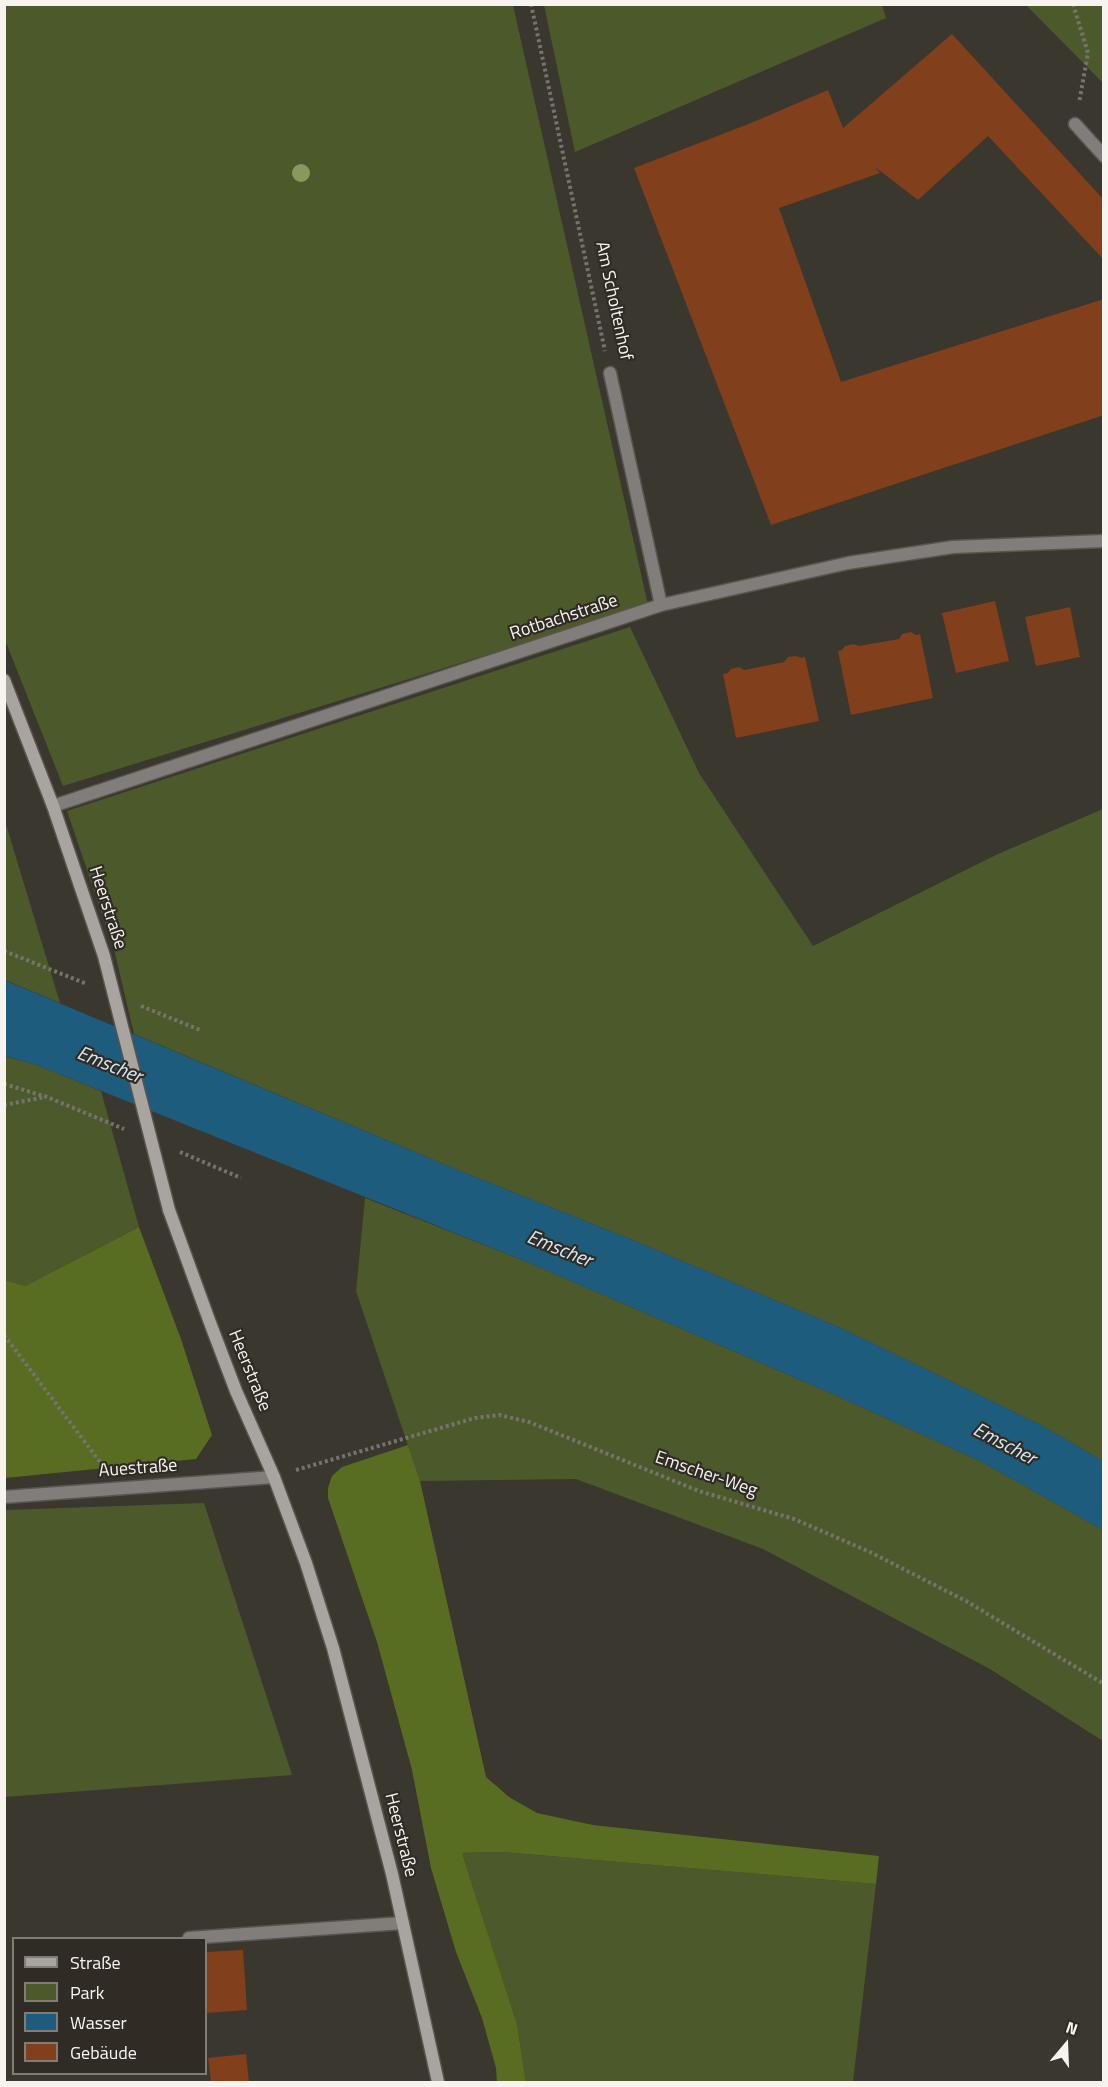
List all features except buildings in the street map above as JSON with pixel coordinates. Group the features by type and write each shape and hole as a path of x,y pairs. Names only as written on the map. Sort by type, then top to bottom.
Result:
{"main road":[{"name":"Heerstraße","path":"4,680 53,806 104,956 170,1210 236,1391 274,1477 306,1563 333,1648 392,1874 438,2082"}],"street":[{"path":"1075,124 1104,156"},
{"name":"Am Scholtenhof","path":"610,373 661,605"},
{"name":"Rotbachstraße","path":"53,806 661,605 848,563 941,549 1104,541"},
{"name":"Auestraße","path":"4,1497 274,1477"},
{"path":"203,1937 403,1923"}],"path":[{"name":"Am Scholtenhof","path":"531,4 610,373"},
{"path":"1073,4 1088,53 1075,124"},
{"path":"4,1105 47,1097"},
{"path":"4,1335 100,1461 102,1490"},
{"name":"Emscher-Weg","path":"274,1477 475,1418 499,1415 529,1422 699,1491 794,1519 870,1552 966,1601 1104,1684"}],"green space":[{"path":"5,5 513,5 648,605 63,786 5,640"},
{"path":"544,5 882,5 886,18 575,152"},
{"path":"1026,5 1103,5 1103,83"},
{"path":"630,627 699,773 813,946 998,854 1103,809 1103,1461 1039,1424 843,1329 134,1034 114,949 67,811"},
{"path":"5,821 60,1003 5,980"},
{"path":"4,1056 37,1065 101,1091 139,1227 25,1286 5,1280"},
{"path":"365,1198 527,1262 835,1395 982,1462 1103,1530 1103,1741 990,1669 763,1549 576,1479 420,1481 356,1291"},
{"path":"139,1227 181,1339 212,1435 196,1459 5,1478 5,1280 25,1286"},
{"path":"408,1445 420,1481 486,1777 509,1797 537,1813 593,1825 879,1856 876,1884 502,1852 462,1853 517,2024 526,2082 497,2082 496,2068 482,2018 456,1952 431,1868 412,1770 377,1642 328,1498 332,1476 342,1467"},
{"path":"204,1503 292,1775 5,1797 5,1510"},
{"path":"502,1852 876,1884 853,2082 526,2082 517,2024 462,1853"}],"water":[{"name":"Emscher","path":"4,980 843,1329 1039,1424 1103,1461 1103,1530 982,1462 835,1395 527,1262 37,1065 5,1056"}]}
